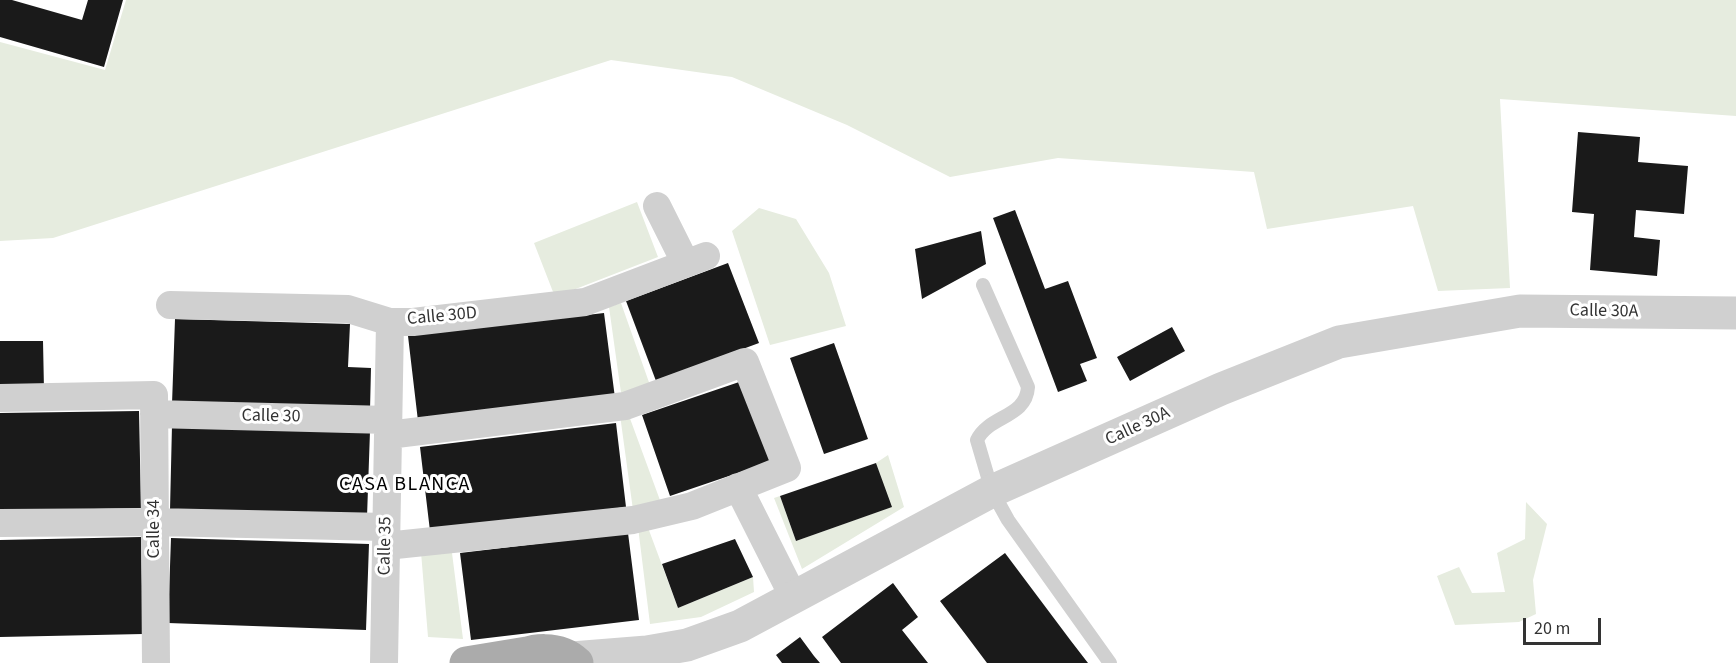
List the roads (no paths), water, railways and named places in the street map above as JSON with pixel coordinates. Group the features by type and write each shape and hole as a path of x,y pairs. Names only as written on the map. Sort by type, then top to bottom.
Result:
{"main road":[{"path":"466,663 523,657 553,651 575,661"}],"street":[{"name":"Calle 30D","path":"170,305 348,309 390,322 413,322 585,302 696,259 657,206"},
{"name":"Calle 30A","path":"575,661 687,645 740,626 992,491 1221,389 1340,342 1520,311 1736,313"},
{"name":"Calle 35","path":"384,663 390,322"},
{"name":"Calle 30","path":"0,398 154,405 388,428 625,406 745,362 787,468 738,488"},
{"name":"Calle 34","path":"154,405 156,663"},
{"path":"0,523 155,522 386,536 633,520 692,506 738,488 794,598"}],"lane":[{"path":"983,285 1028,387 1027,398 1019,409 982,429 977,440 992,491 1008,520 1110,663"}],"district":[{"name":"CASA BLANCA","path":"405,486"}]}
